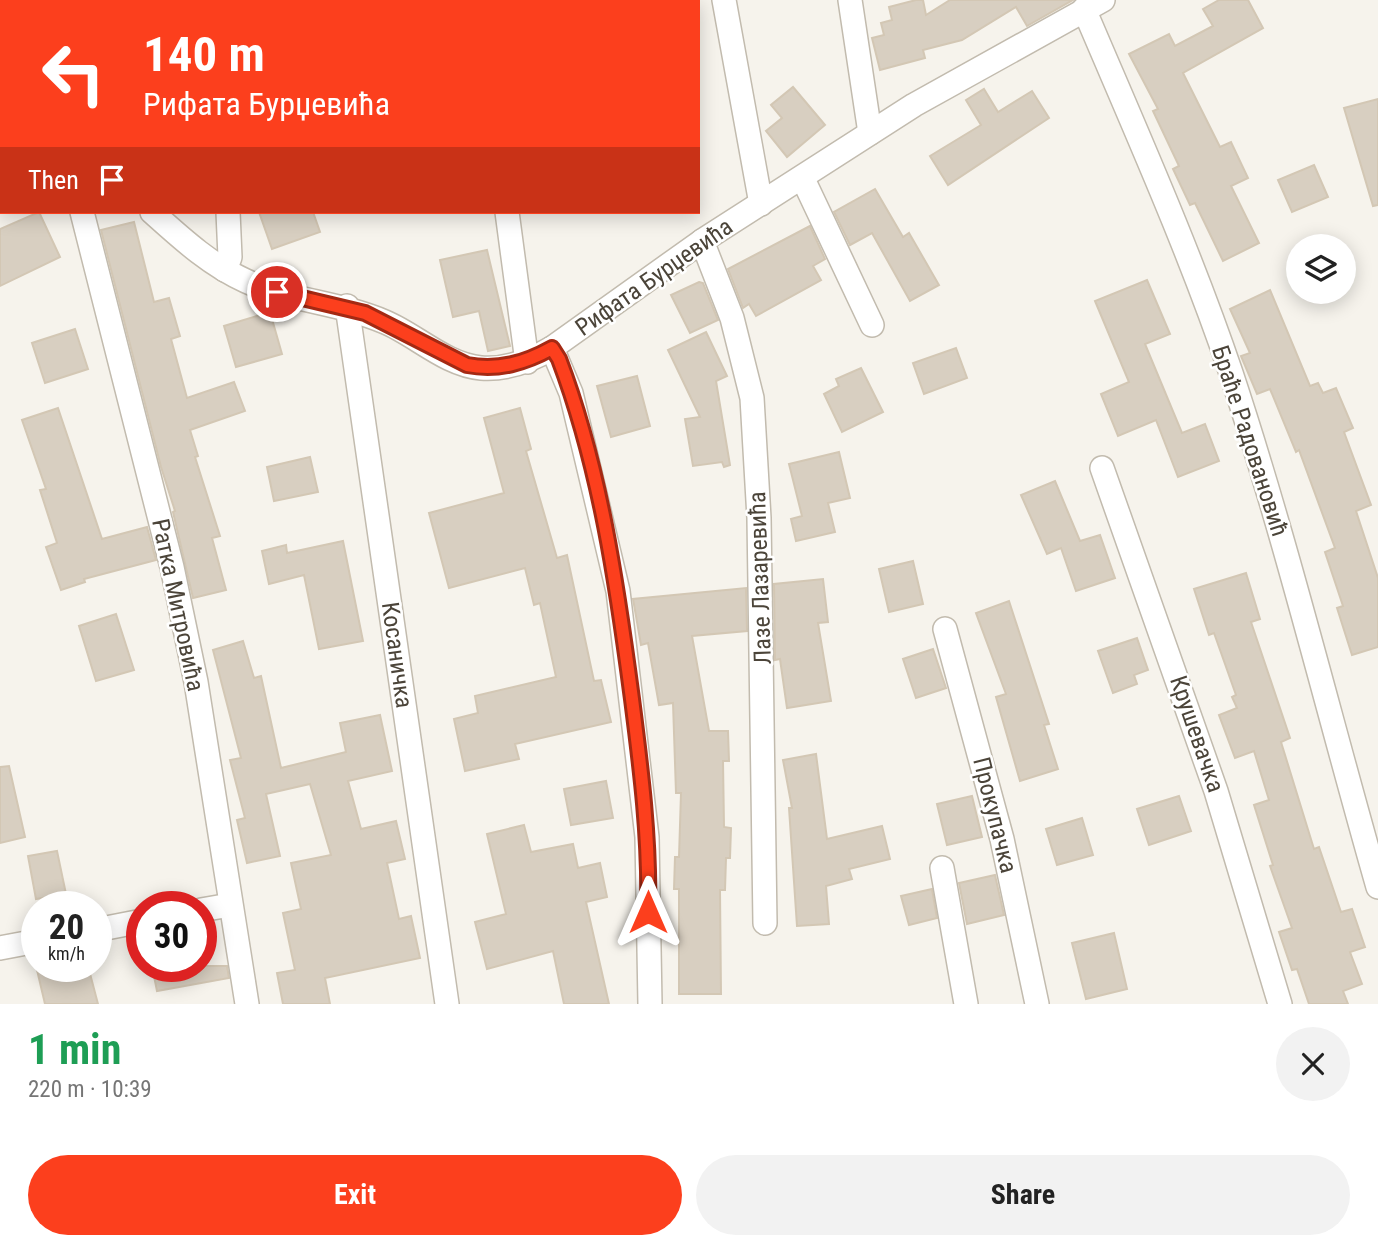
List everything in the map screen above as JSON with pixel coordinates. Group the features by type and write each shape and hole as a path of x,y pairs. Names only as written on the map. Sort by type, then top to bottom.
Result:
{"street":[{"path":"724,0 761,204"},
{"path":"854,2 870,133"},
{"name":"Рифата Бурџевића","path":"154,214 198,253 225,270 277,292 347,306 392,325 467,365 482,368 527,362 552,348 702,241 803,179 870,133 984,64 1094,4"},
{"name":"Браће Радовановић","path":"1094,4 1230,369 1266,481 1378,887"},
{"path":"803,179 872,325"},
{"name":"Ратка Митровића","path":"82,214 174,580 196,682 247,1004"},
{"path":"225,270 230,257 228,214"},
{"path":"507,214 527,362"},
{"name":"Лазе Лазаревића","path":"702,241 732,318 752,398 760,531 765,923"},
{"name":"Косаничка","path":"347,306 447,1004"},
{"path":"552,348 559,359 574,405 618,592 647,837 650,1004"},
{"name":"Крушевачка","path":"1102,468 1216,791 1280,1004"},
{"name":"Прокупачка","path":"945,629 1002,839 1037,1004"},
{"path":"942,868 966,1004"},
{"path":"217,907 230,905"},
{"path":"0,948 21,944"}],"building":[{"path":"923,0 926,15 950,0 1073,0 1027,26 1016,7 962,40 923,50 925,58 880,70 872,38 884,35 881,23 892,20 889,7"},
{"path":"1219,0 1248,0 1263,28 1183,73 1220,147 1231,142 1248,178 1231,186 1259,243 1223,261 1195,203 1190,205 1173,169 1179,166 1153,111 1158,109 1129,54 1169,34 1175,46 1213,26 1203,9"},
{"path":"793,87 825,125 787,157 766,131 782,118 771,105"},
{"path":"984,89 998,112 1032,91 1049,118 948,185 930,156 981,125 966,100"},
{"path":"1378,99 1378,205 1373,206 1344,108"},
{"path":"1314,165 1328,197 1292,212 1278,180"},
{"path":"875,189 903,237 909,233 939,285 910,301 872,233 850,245 834,212"},
{"path":"40,214 60,257 0,286 0,229"},
{"path":"260,214 314,214 320,232 272,249"},
{"path":"134,222 154,302 169,298 180,336 171,339 187,398 234,382 245,411 190,430 198,456 195,457 220,536 212,538 226,590 193,598 173,512 175,511 161,467 101,230"},
{"path":"810,226 825,259 813,266 821,280 756,316 749,304 743,308 728,269"},
{"path":"487,250 510,346 488,351 479,311 453,317 440,260"},
{"path":"1147,280 1170,334 1145,344 1182,433 1205,424 1219,461 1178,477 1156,420 1118,436 1101,394 1129,382 1095,301"},
{"path":"699,282 703,283 718,320 690,333 671,295"},
{"path":"1270,290 1310,386 1318,383 1323,393 1336,388 1353,428 1344,432 1371,505 1356,511 1378,578 1378,647 1352,655 1337,608 1343,606 1325,552 1335,548 1299,450 1296,452 1270,389 1257,394 1241,356 1250,353 1230,309"},
{"path":"270,312 282,354 236,367 224,326"},
{"path":"75,329 88,369 45,383 32,343"},
{"path":"706,332 727,376 716,381 730,465 724,467 722,462 693,466 685,419 700,417 668,350"},
{"path":"956,348 967,378 924,394 913,363"},
{"path":"861,368 883,412 842,432 824,394 839,386 836,379"},
{"path":"637,376 650,426 611,437 597,386"},
{"path":"58,408 102,539 147,527 156,560 84,579 85,582 61,590 46,547 57,543 40,490 46,489 22,420"},
{"path":"520,408 531,449 526,451 557,558 567,555 594,681 601,680 611,722 515,744 519,759 465,771 454,719 478,713 475,696 556,677 540,603 534,605 525,568 449,588 429,513 504,493 484,418"},
{"path":"839,452 850,498 828,503 835,532 796,541 791,519 802,516 789,464"},
{"path":"310,457 318,492 274,501 267,467"},
{"path":"1055,481 1080,541 1100,535 1115,578 1076,591 1061,548 1047,554 1021,495"},
{"path":"343,541 363,641 319,649 304,575 269,584 262,551 286,545 287,553"},
{"path":"913,561 923,604 889,612 879,569"},
{"path":"1246,573 1260,619 1251,622 1290,738 1281,742 1314,849 1319,847 1341,912 1352,909 1365,947 1350,952 1362,984 1343,991 1348,1004 1309,1004 1297,969 1292,970 1279,932 1292,928 1270,866 1273,865 1254,805 1269,800 1254,751 1235,758 1219,715 1237,708 1232,697 1236,695 1214,633 1209,635 1194,589"},
{"path":"823,579 828,622 818,623 831,701 787,708 780,659 775,660 774,584"},
{"path":"746,588 747,631 692,636 709,731 728,731 729,761 723,761 724,827 731,828 730,858 726,858 725,890 720,890 721,994 679,994 679,889 674,889 675,857 679,857 681,793 676,793 673,703 659,705 648,643 641,645 633,599"},
{"path":"1009,601 1049,724 1044,725 1058,769 1020,781 996,697 1006,694 976,613"},
{"path":"116,614 134,670 96,681 79,626"},
{"path":"1137,638 1148,670 1134,675 1137,684 1113,693 1098,651"},
{"path":"243,641 254,678 261,676 281,768 346,752 340,723 380,715 392,771 348,781 361,829 396,821 405,859 387,863 399,919 411,916 420,958 325,978 330,1004 283,1004 277,973 295,970 283,913 301,909 291,863 331,855 310,784 266,794 280,856 247,863 237,820 245,818 230,760 241,758 213,650"},
{"path":"933,649 946,688 916,698 903,659"},
{"path":"816,754 827,839 882,826 890,859 849,869 852,879 826,886 829,924 797,926 789,808 792,808 783,760"},
{"path":"9,766 25,837 0,843 0,767"},
{"path":"606,781 613,818 571,825 564,789"},
{"path":"972,796 982,837 947,845 937,804"},
{"path":"1179,796 1191,831 1149,845 1137,809"},
{"path":"1082,818 1093,855 1057,865 1046,829"},
{"path":"524,825 531,852 573,844 578,868 600,863 607,897 586,902 609,1004 564,1004 553,951 487,969 475,922 506,914 487,834"},
{"path":"57,851 65,891 35,891 28,856"},
{"path":"995,875 1004,915 967,924 959,883"},
{"path":"932,889 937,918 909,925 901,896"},
{"path":"1114,933 1127,989 1086,999 1072,943"},
{"path":"217,966 227,966 229,978 217,980"},
{"path":"40,982 92,982 98,1004 45,1004"},
{"path":"155,982 207,982 157,991"}],"route":[{"path":"277,292 347,306 392,325 467,365 482,368 527,362 552,348 559,359 590,466 618,592 647,837 648,912"}]}
